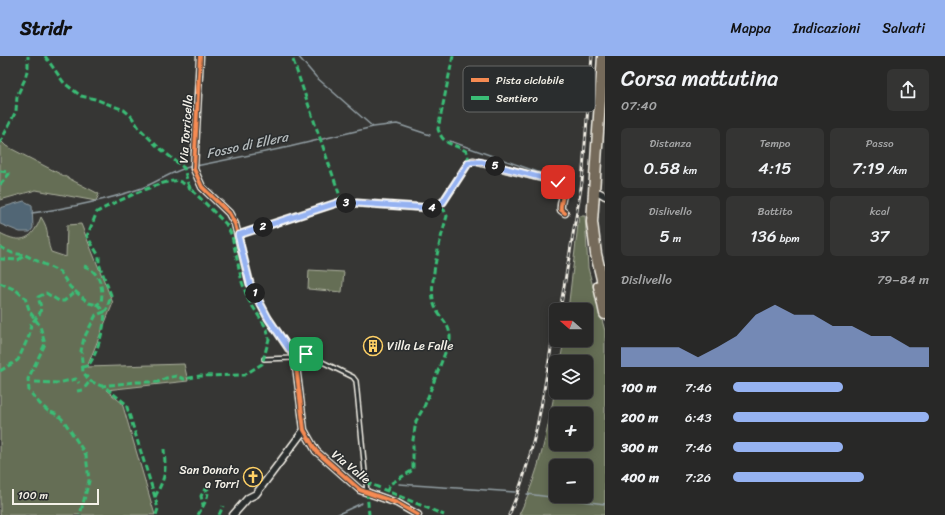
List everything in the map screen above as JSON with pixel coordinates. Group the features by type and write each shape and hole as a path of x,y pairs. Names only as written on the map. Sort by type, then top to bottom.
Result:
{"main road":[{"path":"603,56 592,201 593,239 605,292"},
{"path":"596,254 598,284 605,314"}],"street":[{"name":"Via Torricella","path":"200,56 194,167 202,186 228,213 235,224 250,284 268,318 295,357"},
{"path":"238,235 340,202 432,208 443,202 469,162 474,161 563,184 565,190 560,207 565,213"},
{"path":"233,515 239,506 248,498 256,494 304,430 295,357"},
{"name":"Via Valle","path":"304,430 316,451 360,490 397,503 418,515"}],"lane":[{"path":"264,359 295,357 306,354 353,377 356,381 367,492"}],"green space":[{"path":"0,140 6,146 99,194 96,201 36,190 0,200"},
{"path":"579,216 585,216 588,268 605,331 605,515 519,515 532,484 549,419 549,451 593,451 593,407 551,407 553,399 593,399 593,355 561,355 563,347 593,347 593,303 569,303"},
{"path":"41,217 46,227 51,252 66,257 67,225 81,224 113,303 87,367 184,364 188,381 106,390 122,403 155,515 0,515 0,233 15,239 26,238 34,230"},
{"path":"309,270 344,272 342,292 308,289"}],"water":[{"path":"24,201 32,205 33,228 30,232 20,232 0,224 0,208"}],"waterway":[{"path":"298,56 316,77 373,127"},
{"name":"Fosso di Ellera","path":"196,166 289,147 373,127 397,124 430,135"},
{"name":"Fosso di Ellera","path":"450,141 552,177"},
{"name":"Fosso di Ellera","path":"32,213 102,200 142,188 173,173 193,166"},
{"name":"Fosso di Ellera","path":"560,180 572,183"},
{"path":"399,484 515,492"},
{"path":"527,494 605,504"},
{"path":"336,515 362,503"}],"railway":[{"path":"591,66 592,56"},
{"path":"561,303 582,182 588,112"},
{"path":"509,515 527,467 539,418 551,347"}],"marked path":[{"path":"0,143 16,111 17,96 25,79 28,67 28,56"},
{"path":"45,56 64,83 81,96 95,99 124,110 157,146 184,168 188,184 191,189 226,224 232,236 242,282 248,299 267,329 269,339 262,364 244,375 200,376 184,379 177,376 166,378 158,382 136,382 101,386"},
{"path":"453,56 438,129 440,135 446,142 467,152 469,162"},
{"path":"293,60 342,202"},
{"path":"0,171 8,172 9,174 0,185"},
{"path":"82,368 89,364 95,353 104,323 104,312 107,309 111,295 99,264 99,256 87,236 97,212 137,193 171,181 178,181 191,189"},
{"path":"387,491 390,484 413,470 413,440 416,421 424,407 450,340 449,329 434,304 434,273 447,216 444,210 435,207"},
{"path":"0,247 12,253 25,255 60,272 70,287 89,303 98,305 104,312 96,315 84,338 81,351 83,372 90,381 106,388 126,404 155,497 158,509 156,515"},
{"path":"0,259 18,260 25,255"},
{"path":"84,266 89,268 97,276 101,285 101,302 96,305"},
{"path":"0,283 16,290 25,298 30,312 40,326 45,344 28,379 29,391 48,411 58,415 64,421 86,455 89,481 80,515"},
{"path":"0,371 18,360 29,336 31,324 40,313 41,307 38,297 46,293 59,301 64,301 76,291"},
{"path":"35,382 58,383 76,379 79,383"},
{"path":"77,391 83,390 90,381"},
{"path":"155,497 164,474 164,449"},
{"path":"366,482 444,515"},
{"path":"198,515 205,502 207,496 208,490 205,489 201,496 203,505"},
{"path":"367,492 369,515"},
{"path":"219,515 223,506"}],"cycle path":[{"path":"200,56 194,169 202,187 229,213 235,224 250,284 268,318 295,358 304,430 316,451 360,490 397,503 418,515"},
{"path":"238,235 340,202 432,208 443,202 469,162 474,161 558,182 564,191 561,210 565,213"}],"place":[{"name":"Villa Le Falle","path":"373,346"},
{"name":"San Donato a Torri","path":"253,477"}],"route":[{"path":"306,354 294,356 268,318 250,284 238,235 340,202 432,208 443,202 469,162 474,161 558,182"}]}
